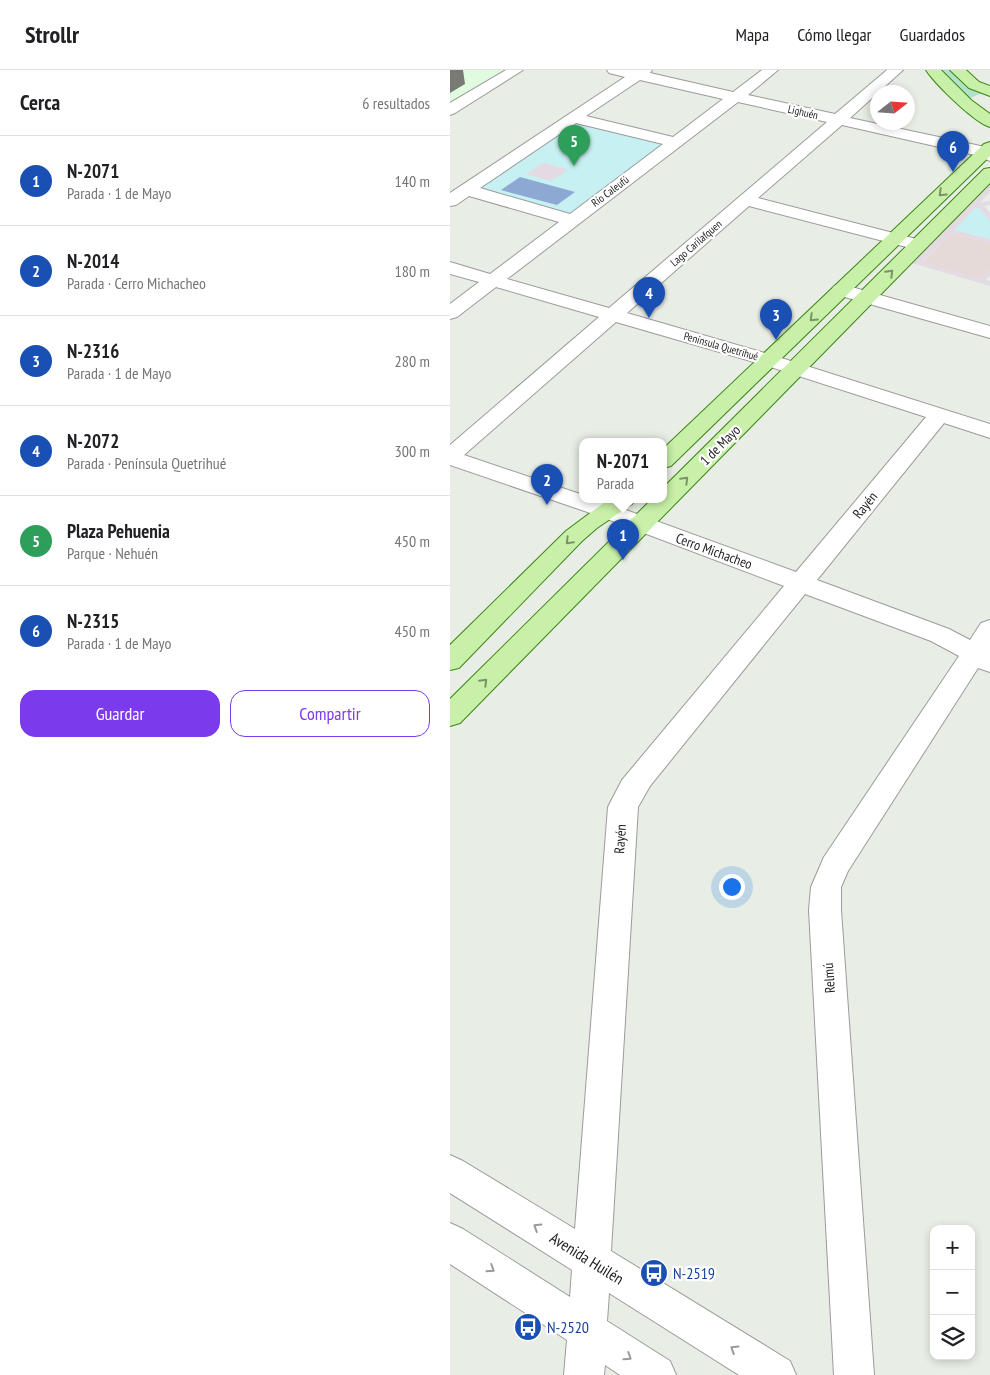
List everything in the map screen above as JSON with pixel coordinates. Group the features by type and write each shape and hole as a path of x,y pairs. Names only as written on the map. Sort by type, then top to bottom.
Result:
{"main road":[{"path":"934,70 977,112 990,122"},
{"path":"957,70 974,85 990,91"},
{"path":"977,112 973,107 973,102 990,96"},
{"name":"1 de Mayo","path":"667,458 988,151"},
{"name":"1 de Mayo","path":"667,499 990,173"},
{"name":"1 de Mayo","path":"450,716 663,503"},
{"path":"450,661 574,536 616,505"}],"street":[{"path":"450,110 516,70"},
{"name":"Lighuén","path":"614,70 642,73 735,97 988,151"},
{"name":"Río Caleufú","path":"450,313 771,70"},
{"name":"Lago Carilafquen","path":"450,457 896,70"},
{"path":"450,201 642,73"},
{"path":"574,118 675,142"},
{"path":"467,190 573,220"},
{"path":"746,200 918,245"},
{"name":"Península Quetrihué","path":"450,268 768,360 794,370 990,431"},
{"path":"841,290 990,332"},
{"name":"Rayén","path":"584,1375 623,808 636,783 939,415"},
{"name":"Cerro Michacheo","path":"450,457 579,494"},
{"name":"Cerro Michacheo","path":"616,505 642,524 940,636 985,648"},
{"name":"Relmú","path":"854,1375 824,910 826,887 835,866 985,648"},
{"name":"Avenida Huilén","path":"450,1173 776,1375"},
{"path":"450,1242 656,1375"}],"shaded area":[{"path":"450,70 505,70 450,102"},
{"path":"938,70 952,70 982,93 968,99"},
{"path":"577,123 664,143 572,214 480,190 478,187"},
{"path":"543,163 568,170 551,181 526,174"},
{"path":"520,177 575,192 557,205 501,190"},
{"path":"990,185 990,192 980,203 990,201 990,205 984,206 990,213 990,221 979,208 974,209 954,230 990,239 990,243 951,233 922,262 981,279 990,269 990,275 986,280 990,281 990,286 912,263"},
{"path":"979,208 990,221 990,239 954,230 974,209"},
{"path":"951,233 990,243 990,269 981,279 922,263"}],"place":[{"name":"Plaza Pehuenia","path":"574,166"},
{"name":"N-2315","path":"953,172"},
{"name":"N-2072","path":"649,318"},
{"name":"N-2316","path":"776,340"},
{"name":"N-2014","path":"547,505"},
{"name":"N-2071","path":"623,560"},
{"name":"N-2519","path":"654,1273"},
{"name":"N-2520","path":"528,1327"}]}
